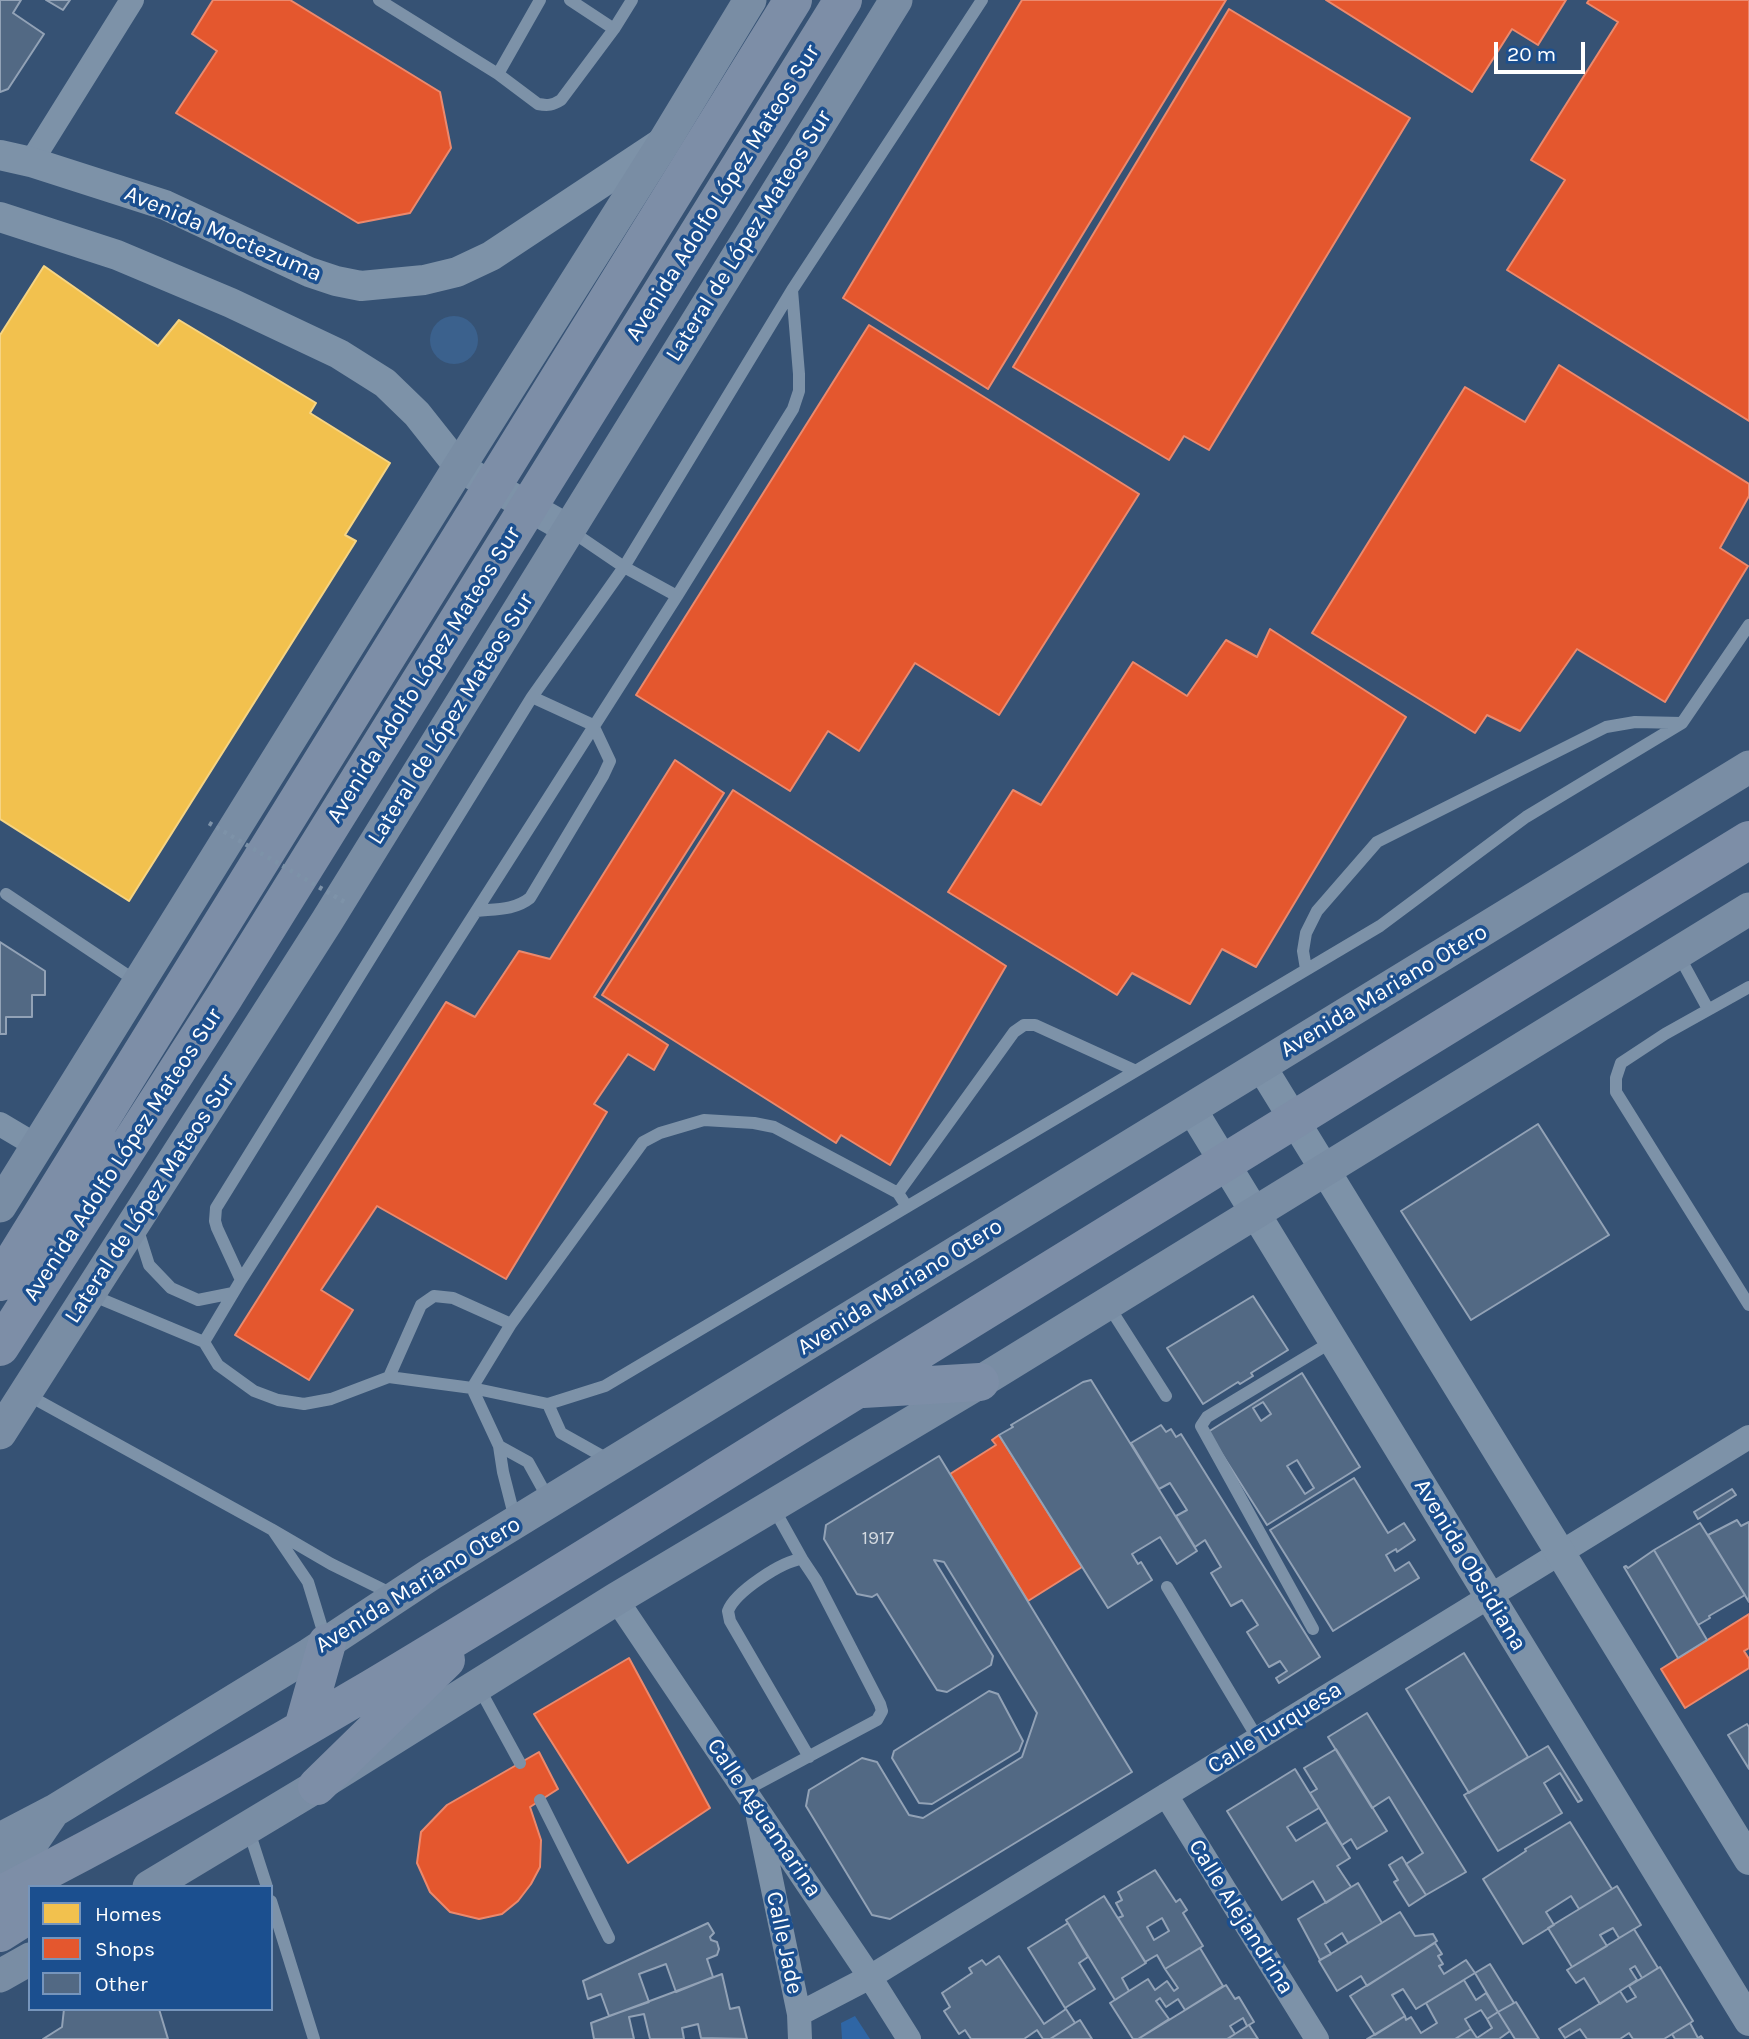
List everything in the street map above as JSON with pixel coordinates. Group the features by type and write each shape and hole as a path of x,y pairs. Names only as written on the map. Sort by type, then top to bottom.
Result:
{"main road":[{"path":"0,1206 750,0"},
{"name":"Avenida Adolfo López Mateos Sur","path":"0,1282 793,0"},
{"name":"Avenida Adolfo López Mateos Sur","path":"0,1347 223,999 843,0"},
{"name":"Lateral de López Mateos Sur","path":"0,1433 327,921 895,0"},
{"name":"Avenida Mariano Otero","path":"0,1839 54,1811 614,1462 1749,767"},
{"path":"0,1895 103,1843 491,1617 1749,840"},
{"path":"152,1885 317,1786 616,1599 1108,1304 1749,909"},
{"path":"857,1390 980,1382"},
{"path":"317,1786 491,1617"},
{"path":"303,1728 327,1643"},
{"path":"0,1877 34,1840 54,1811"},
{"path":"64,1885 103,1843"},
{"path":"0,1933 28,1915"},
{"path":"0,1976 28,1960"}],"street":[{"path":"31,162 132,0"},
{"name":"Avenida Moctezuma","path":"0,155 31,162 165,205 309,272 361,285 424,280 457,272 491,256 664,142"},
{"path":"0,217 117,255 232,303 339,354 385,383 417,414 459,467 568,529"},
{"path":"1261,1066 1749,1860"},
{"name":"Avenida Obsidiana","path":"1191,1108 1749,2021"},
{"path":"0,1124 37,1146"},
{"name":"Calle Turquesa","path":"799,2027 870,1977 1749,1437"},
{"name":"Calle Aguamarina","path":"616,1599 909,2039"},
{"name":"Calle Alejandrina","path":"1166,1795 1317,2039"},
{"name":"Calle Jade","path":"751,1798 799,2027"}],"lane":[{"path":"379,0 498,74 538,104 552,105 561,100 614,29 632,0"},
{"path":"498,74 540,0"},
{"path":"570,0 614,29"},
{"path":"240,1280 215,1221 216,1208 532,697 624,567 792,290 982,0"},
{"path":"204,1342 240,1280 793,410 799,391 799,373 792,290"},
{"path":"568,529 624,567 677,596"},
{"path":"89,1294 204,1342 218,1365 254,1391 278,1400 304,1404 331,1399 389,1377 472,1388 548,1404 605,1386 1380,926 1527,817 1682,723 1749,625"},
{"path":"477,911 510,908 522,905 530,898 610,761 593,725 532,697"},
{"path":"1306,969 1303,951 1306,933 1317,911 1377,842 1606,727 1635,722 1682,723"},
{"path":"6,894 139,983"},
{"path":"1677,953 1708,1009"},
{"path":"1749,987 1621,1063 1616,1078 1616,1092 1749,1304"},
{"path":"898,1193 1014,1032 1024,1026 1035,1025 1136,1070"},
{"path":"472,1388 511,1324 643,1142 660,1133 704,1120 731,1120 774,1127 898,1193 907,1207"},
{"path":"135,1221 149,1265 172,1287 198,1300 233,1293"},
{"path":"389,1377 421,1305 434,1296 453,1298 511,1324"},
{"path":"1108,1304 1166,1396"},
{"path":"1313,1629 1201,1426 1207,1418 1333,1341"},
{"path":"472,1388 499,1446 516,1523"},
{"path":"25,1394 331,1564 397,1597"},
{"path":"548,1404 561,1433 614,1462"},
{"path":"499,1446 528,1462 550,1502"},
{"path":"751,1798 810,1757 877,1720 882,1711 816,1580 772,1506"},
{"path":"271,1529 308,1582 327,1643"},
{"path":"802,1559 783,1564 767,1574 733,1602 728,1611 730,1621 810,1757"},
{"path":"1167,1587 1258,1739"},
{"path":"478,1686 520,1763"},
{"path":"540,1800 609,1938"},
{"path":"248,1827 266,1885"},
{"path":"273,1907 314,2039"}],"path":[{"path":"209,823 348,904"}],"shaded area":[{"path":"454,316 471,323 478,340 471,357 454,364 437,357 430,340 437,323"},
{"path":"855,2016 870,2039 842,2039 841,2023"}],"building: Homes":[{"path":"44,266 158,346 179,320 316,403 310,413 390,463 345,535 356,541 129,901 0,819 0,335"}],"building: Shops":[{"path":"213,0 290,0 440,92 451,148 410,213 358,223 176,113 217,51 192,34"},
{"path":"1022,0 1226,0 988,389 843,298"},
{"path":"1326,0 1566,0 1538,45 1512,29 1472,92"},
{"path":"1589,0 1749,0 1749,421 1507,270 1565,180 1531,160 1618,22 1587,3"},
{"path":"1229,9 1410,118 1209,450 1184,436 1169,460 1013,367"},
{"path":"869,325 1139,494 999,715 915,663 859,751 828,731 790,791 636,695"},
{"path":"1559,365 1749,484 1749,496 1720,548 1748,566 1665,702 1577,649 1520,731 1487,715 1475,733 1312,633 1465,387 1525,422"},
{"path":"1270,629 1406,717 1256,967 1222,949 1190,1004 1132,973 1117,995 948,892 1013,790 1041,805 1133,662 1187,696 1226,640 1257,657"},
{"path":"675,760 724,793 594,997 668,1045 654,1070 628,1054 594,1104 607,1112 506,1279 377,1206 321,1290 353,1310 309,1380 235,1335 446,1002 475,1017 519,951 550,959"},
{"path":"733,790 1006,966 890,1165 841,1135 836,1143 602,995"},
{"path":"999,1435 1082,1567 1028,1601 950,1474 996,1445 992,1440"},
{"path":"1749,1614 1749,1648 1744,1651 1749,1659 1749,1668 1685,1708 1661,1669"},
{"path":"629,1658 710,1808 628,1863 534,1714"},
{"path":"539,1752 558,1789 530,1807 541,1840 540,1867 531,1884 518,1901 502,1914 479,1919 450,1912 430,1892 417,1863 421,1832 447,1805"}],"building: Other":[{"path":"0,0 21,0 13,13 44,34 8,89 0,92"},
{"path":"46,0 70,0 63,10"},
{"path":"0,942 45,971 45,995 32,995 32,1017 6,1017 6,1034 0,1034"},
{"path":"1538,1124 1609,1235 1471,1320 1401,1211"},
{"path":"1253,1296 1288,1350 1251,1373 1253,1376 1203,1404 1167,1348"},
{"path":"1302,1373 1360,1467 1267,1525 1208,1432","holes":["1263,1402 1271,1414 1261,1421 1253,1408","1297,1460 1314,1488 1305,1494 1287,1466"]},
{"path":"1091,1380 1197,1551 1177,1564 1160,1537 1132,1554 1138,1564 1141,1562 1152,1580 1108,1608 999,1435 1013,1427 1011,1425 1083,1382"},
{"path":"1161,1425 1166,1432 1171,1429 1176,1437 1181,1434 1320,1657 1279,1683 1276,1678 1287,1671 1280,1661 1269,1667 1247,1632 1258,1625 1242,1600 1231,1606 1211,1573 1221,1567 1205,1540 1195,1547 1176,1516 1187,1510 1170,1483 1159,1489 1131,1443"},
{"path":"939,1456 1132,1772 890,1919 872,1915 806,1806 809,1790 862,1758 877,1762 909,1815 923,1818 1022,1757 1037,1713 944,1562 934,1560 993,1656 991,1665 947,1692 937,1690 877,1594 872,1597 857,1594 824,1539 826,1525"},
{"path":"1354,1478 1388,1533 1404,1523 1415,1540 1397,1552 1396,1549 1386,1555 1395,1571 1409,1562 1419,1578 1333,1631 1270,1530"},
{"path":"1732,1489 1736,1495 1698,1519 1694,1512"},
{"path":"1737,1520 1741,1526 1749,1522 1749,1602 1708,1535"},
{"path":"1700,1523 1745,1595 1698,1625 1654,1550"},
{"path":"1654,1550 1707,1640 1678,1658 1624,1567 1628,1568"},
{"path":"1464,1653 1528,1757 1469,1793 1406,1689"},
{"path":"989,1691 998,1694 1023,1741 1019,1751 932,1804 919,1803 892,1758 894,1751"},
{"path":"1367,1713 1466,1872 1426,1895 1406,1864 1423,1853 1389,1797 1372,1808 1328,1737"},
{"path":"1747,1724 1749,1727 1749,1769 1728,1735"},
{"path":"1548,1746 1582,1800 1578,1802 1560,1773 1544,1783 1562,1813 1498,1851 1464,1795"},
{"path":"1336,1749 1387,1831 1357,1849 1351,1839 1342,1845 1310,1793 1317,1789 1304,1768"},
{"path":"1295,1769 1319,1808 1287,1827 1296,1841 1327,1822 1350,1858 1337,1866 1351,1887 1326,1903 1313,1881 1282,1900 1227,1811"},
{"path":"1570,1822 1612,1889 1579,1909 1571,1896 1546,1912 1554,1925 1523,1944 1483,1879"},
{"path":"1402,1857 1426,1895 1409,1906 1394,1882 1398,1880 1389,1865"},
{"path":"1155,1870 1176,1902 1180,1899 1187,1910 1183,1913 1203,1946 1165,1969 1157,1955 1145,1962 1118,1918 1123,1916 1116,1903 1122,1900 1118,1892","holes":["1162,1918 1169,1931 1154,1940 1147,1927"]},
{"path":"1358,1883 1382,1923 1348,1943 1342,1933 1325,1944 1331,1954 1320,1960 1298,1919"},
{"path":"1617,1886 1641,1925 1619,1938 1613,1928 1600,1935 1607,1946 1572,1967 1548,1928"},
{"path":"1104,1896 1146,1963 1122,1978 1129,1991 1115,2000 1066,1920"},
{"path":"1400,1912 1415,1936 1433,1934 1437,1941 1367,1986 1361,1976 1337,1991 1319,1961"},
{"path":"708,1923 714,1933 710,1937 711,1940 717,1942 719,1949 717,1955 707,1959 713,1977 676,1992 666,1964 639,1974 649,2002 609,2016 601,1994 588,1999 583,1981"},
{"path":"1068,1923 1088,1957 1079,1963 1095,1989 1065,2008 1028,1948"},
{"path":"1634,1929 1658,1968 1642,1978 1635,1966 1630,1969 1637,1980 1600,2004 1584,1978 1576,1983 1567,1970"},
{"path":"1435,1943 1442,1954 1438,1956 1443,1964 1439,1966 1444,1974 1466,1960 1475,1973 1416,2009 1403,1989 1392,1995 1405,2016 1375,2035 1350,1996"},
{"path":"1200,1948 1223,1986 1185,2010 1178,1999 1166,2007 1160,1998 1156,2001 1169,2019 1138,2039 1133,2039 1110,2003 1148,1979 1155,1990 1167,1981 1174,1991 1178,1988 1165,1969"},
{"path":"999,1956 1044,2024 1066,2009 1075,2023 1050,2039 1043,2039 1037,2030 1024,2039 971,2039 965,2030 959,2034 944,2011 950,2007 942,1993 972,1973 969,1968 982,1960 986,1965"},
{"path":"1490,1964 1514,2003 1498,2012 1475,1973"},
{"path":"1660,1967 1693,2021 1664,2039 1633,2039 1629,2033 1620,2039 1587,2039 1580,2029 1565,2038 1559,2029 1620,1991 1627,2002 1636,1997 1629,1986"},
{"path":"722,1974 730,2009 739,2007 747,2039 701,2038 698,2024 682,2028 684,2039 650,2039 644,2014 629,2017 634,2039 594,2039 591,2023"},
{"path":"1464,1980 1476,2000 1486,1993 1498,2012 1487,2019 1481,2010 1465,2019 1471,2029 1455,2039 1367,2039 1405,2016 1406,2020 1411,2017 1421,2033 1437,2023 1426,2003"},
{"path":"1226,1985 1235,1999 1239,1997 1254,2022 1247,2026 1243,2018 1230,2026 1235,2034 1227,2039 1138,2039"},
{"path":"1516,2002 1539,2039 1515,2039 1498,2012"},
{"path":"64,2011 160,2011 168,2039 43,2039 62,2027"},
{"path":"1498,2012 1510,2031 1499,2039 1455,2039 1471,2029 1477,2038 1492,2028 1487,2019"},
{"path":"1080,2020 1092,2039 1050,2039 1075,2023"},
{"path":"1690,2023 1698,2038 1701,2036 1703,2039 1675,2039 1672,2034"},
{"path":"1249,2025 1258,2039 1227,2039 1235,2034"}]}
